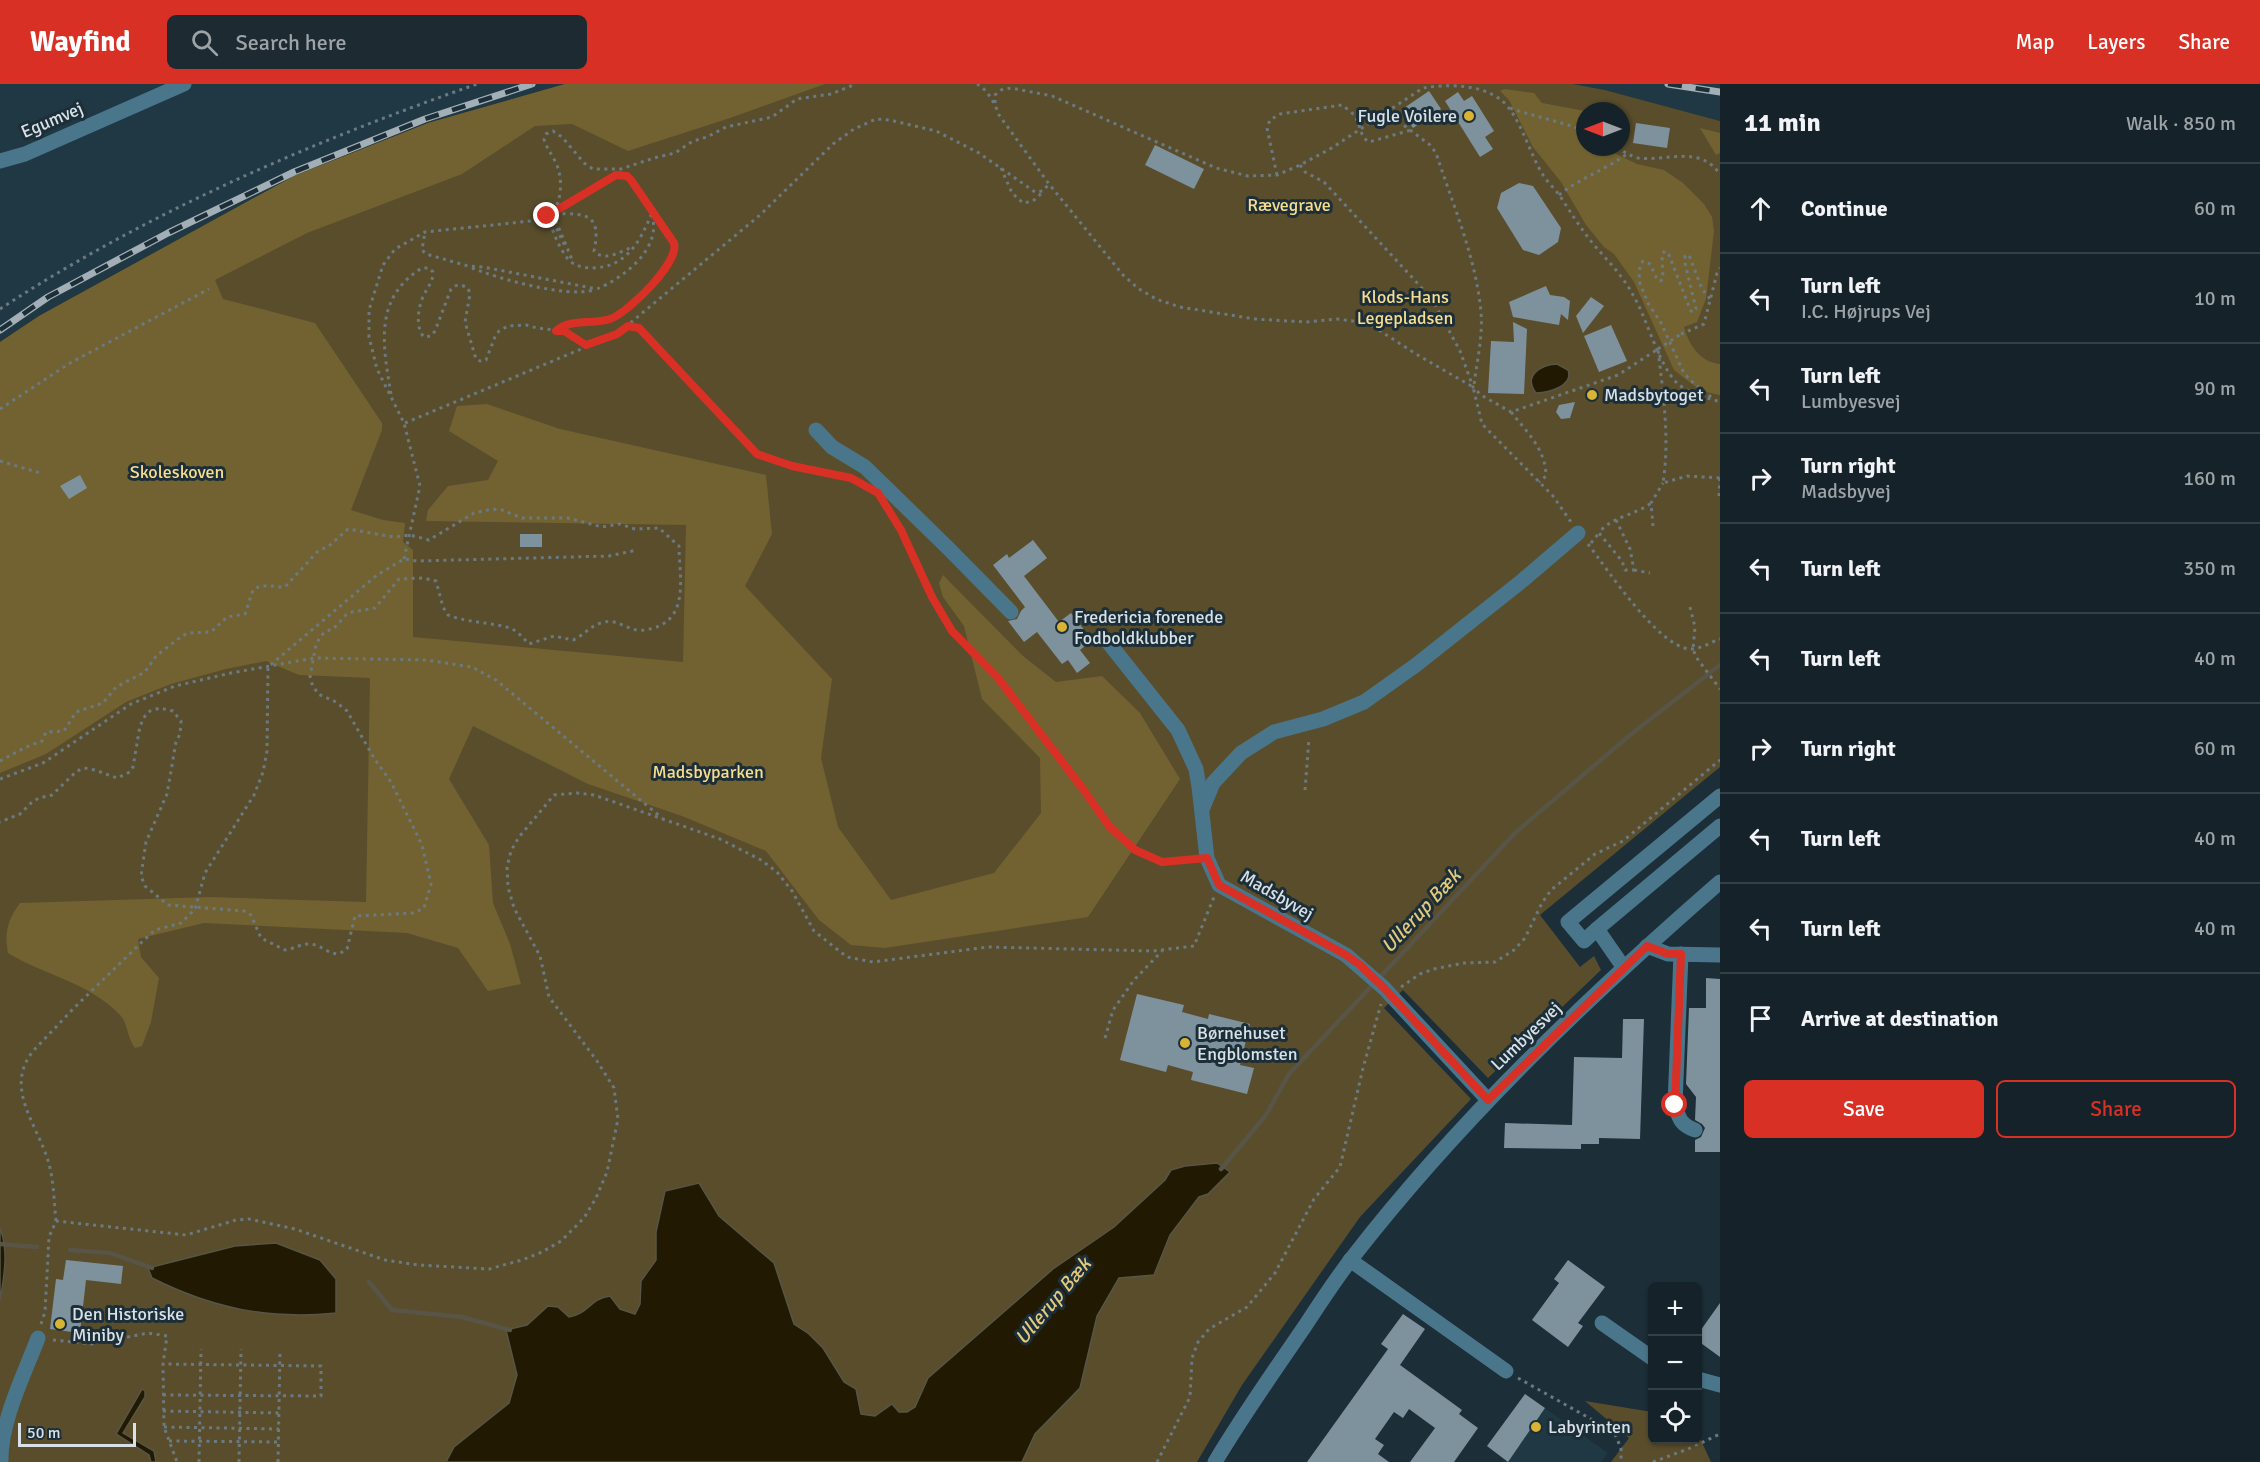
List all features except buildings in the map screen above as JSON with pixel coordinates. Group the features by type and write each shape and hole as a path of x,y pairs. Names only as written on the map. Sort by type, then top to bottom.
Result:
{"street":[{"name":"Egumvej","path":"0,161 25,154 184,84"},
{"path":"816,430 832,447 865,467 1011,612"},
{"path":"1202,809 1213,783 1242,753 1274,732 1310,722 1364,702 1434,651 1578,533"},
{"name":"Madsbyvej","path":"1108,642 1178,730 1196,769 1207,858 1219,885 1360,965 1488,1100"},
{"path":"1720,796 1568,922 1584,941 1720,826"},
{"name":"Lumbyesvej","path":"1215,1462 1246,1410 1350,1260 1407,1190 1488,1100 1647,946 1720,882"},
{"path":"1597,929 1624,968"},
{"path":"1647,946 1668,954 1720,955"},
{"path":"1681,954 1675,1105 1678,1119 1685,1126 1695,1130"},
{"path":"1350,1260 1506,1371"},
{"path":"1602,1323 1648,1355"},
{"path":"1,1462 4,1433 38,1338"},
{"path":"1702,1380 1720,1385"}],"path":[{"path":"0,309 39,283 170,211 287,157 477,84"},
{"path":"550,215 558,204 561,181 556,164 545,143 544,139 548,133 553,131 562,137 576,155 593,169 621,169 675,153 693,141 726,128 772,117 797,99 831,94 856,84"},
{"path":"977,84 995,105 999,116 1049,184 1123,275 1139,289 1156,299 1180,307 1255,319 1306,322 1337,319 1368,322 1511,412 1536,443 1546,463 1546,476 1539,482"},
{"path":"995,105 995,95 1001,90 1011,88 1036,92 1075,106 1216,168 1248,176 1277,175 1300,165 1330,149 1423,88 1438,84 1456,84 1485,91 1500,98 1510,108 1544,177 1559,195 1572,217 1618,271 1634,295 1666,367 1678,384 1693,393 1720,402"},
{"path":"1277,175 1267,128 1269,120 1280,114 1342,105 1355,117 1359,130 1369,142 1411,130"},
{"path":"1510,108 1576,127"},
{"path":"1386,112 1430,145 1436,153 1459,221 1475,278 1481,313 1473,387"},
{"path":"404,423 586,345 617,334 760,215 833,144 876,119 936,131 979,153 1035,192 1043,191"},
{"path":"1630,155 1639,158 1681,155 1702,160 1717,170 1720,175"},
{"path":"1559,195 1573,183 1624,156"},
{"path":"1300,165 1305,172 1324,182 1432,299 1460,351 1473,387 1482,424 1553,496 1578,533 1637,607 1661,634 1681,647 1693,649 1720,639"},
{"path":"1001,168 1012,193 1023,203 1033,201 1049,184"},
{"path":"550,215 616,175 623,175 631,180 676,249 662,273 620,316 601,321 567,324 556,331"},
{"path":"404,559 420,486 404,423 377,369 369,337 369,310 383,266 395,249 425,232 531,221 550,215 573,213 588,215 596,224 594,251 598,255 614,254 633,246"},
{"path":"550,215 573,264 588,268 608,267 623,259 644,232 652,213"},
{"path":"425,232 422,250 426,254 468,266 486,274 565,292 583,293 597,289 622,274 643,255 651,239 654,223 652,213"},
{"path":"1711,300 1702,289 1689,255 1685,256 1685,263 1696,309 1694,312 1688,304 1669,255 1665,251 1662,254 1663,279 1660,281 1650,264 1643,261 1640,266 1641,288 1661,323 1683,371 1714,400"},
{"path":"468,266 597,289"},
{"path":"392,398 383,338 385,317 391,301 400,288 422,268 429,268 434,272 431,284 420,303 419,329 424,338 431,336 435,331 447,295 454,286 458,285 468,288 470,294 465,322 476,359 480,361 486,360 495,337 499,331 508,326 526,325 564,331 586,345"},
{"path":"1511,412 1618,375 1681,334 1704,324 1720,268"},
{"path":"0,409 70,363 209,289"},
{"path":"628,326 644,331 757,454 792,466 858,481"},
{"path":"1588,545 1603,527 1651,503 1663,483 1667,461 1666,418 1658,349"},
{"path":"0,461 40,473"},
{"path":"1663,483 1687,476 1720,478 1719,496"},
{"path":"1651,503 1653,526"},
{"path":"0,761 42,741 45,732 64,731 76,712 103,703 116,687 145,672 156,656 182,636 188,633 211,632 226,617 245,614 256,587 262,585 285,587 317,552 330,545 348,529 394,537 410,535 429,540 474,513 492,509 502,510 522,518 568,518 602,527 620,524 635,529 659,528 679,546 681,591 675,611 666,623 655,628 635,630 622,623 611,621 600,623 573,640 554,636 529,644 518,632 510,628 479,624 448,615 443,607 436,581 407,578 399,579 375,608 352,612 334,628 325,632 316,645 312,658 310,676 314,689 318,694 336,702 347,711 374,758 391,782 422,845 431,884 424,908 412,913 355,915 347,949 339,954 307,943 285,950 264,941 251,915 244,911 195,909 168,905 145,886 141,876 146,842 166,794 176,742 180,734 181,722 173,711 160,708 150,711 145,716 140,726 136,759 130,772 117,778 84,768 77,771 52,795 39,798 20,814 0,822"},
{"path":"890,512 901,530 932,597 952,631 998,678 1109,826 1135,850 1162,862 1207,858"},
{"path":"1616,520 1630,549 1634,570"},
{"path":"1599,533 1622,561 1625,570 1650,573"},
{"path":"177,1462 164,1427 163,1365 167,1336 148,1333 92,1344 38,1338 45,1312 49,1237 56,1221 49,1164 23,1098 21,1072 26,1060 75,1006 155,930 181,923 195,909 205,873 254,795 263,772 267,751 268,667 377,575 404,559 417,561 609,556 637,550"},
{"path":"1690,607 1695,627 1693,649 1696,657 1720,689"},
{"path":"0,779 43,763 131,704 175,686 312,658 426,660 472,667 496,680 664,819"},
{"path":"1305,790 1310,722"},
{"path":"1157,1462 1190,1396 1192,1358 1198,1342 1209,1329 1246,1307 1275,1274 1314,1199 1340,1167 1362,1068 1381,1003 1387,991 1434,969 1464,963 1495,962 1514,950 1525,938 1551,890 1595,854 1623,841 1720,760"},
{"path":"56,1221 186,1235 236,1220 249,1219 295,1228 385,1260 418,1265 489,1269 522,1260 561,1241 584,1218 596,1198 607,1172 618,1119 614,1088 597,1061 549,997 540,956 514,908 508,887 507,867 511,851 519,837 554,795 577,793 594,795 720,839 761,860 777,872 792,891 814,931 847,957 873,962 988,947 1164,950 1194,946 1219,885"},
{"path":"1105,1038 1113,1010 1134,980 1164,950"},
{"path":"199,1462 201,1349"},
{"path":"239,1462 241,1349"},
{"path":"278,1462 280,1350"},
{"path":"163,1365 321,1366 321,1396 163,1395"},
{"path":"1506,1371 1614,1432 1621,1449 1621,1462"},
{"path":"163,1411 279,1413"},
{"path":"164,1427 279,1429"},
{"path":"1653,1462 1720,1434"},
{"path":"170,1441 278,1442"}],"shaded area":[{"path":"0,84 565,84 428,123 294,176 39,316 0,342"},
{"path":"1573,84 1720,84 1720,121 1605,90"},
{"name":"Labyrinten","path":"1525,1394 1608,1453 1601,1462 1508,1462 1487,1446"}],"green space":[{"name":"Madsbyparken","path":"565,84 1573,84 1605,90 1720,121 1720,767 1540,915 1580,967 1594,956 1601,970 1488,1078 1403,990 1384,1008 1471,1099 1360,1217 1242,1385 1197,1462 0,1462 0,342 39,316 294,176 428,123"},
{"name":"Skoleskoven","path":"565,84 825,84 628,151 572,124 535,126 462,174 307,233 215,280 223,299 315,323 382,423 382,430 351,510 383,520 405,523 403,542 413,550 413,637 683,662 686,525 426,521 428,510 448,486 488,480 498,461 449,431 457,406 487,404 560,429 766,475 772,534 745,586 832,679 821,758 838,827 891,900 994,873 1041,813 1040,758 982,699 964,626 943,597 939,583 943,575 1023,656 1056,682 1102,676 1140,713 1180,779 1088,917 885,948 851,945 819,920 766,851 682,816 588,784 473,726 449,779 489,845 493,903 510,944 521,984 488,991 458,948 407,933 204,923 138,939 141,957 159,978 151,1022 142,1046 135,1048 123,1018 108,1004 81,987 8,953 7,933 16,909 20,903 210,897 366,902 370,678 299,675 266,661 226,669 171,684 126,702 46,754 0,773 0,342 39,316 294,176 428,123"},
{"path":"1504,89 1534,93 1542,103 1576,109 1576,156 1620,156 1637,164 1664,170 1683,183 1704,204 1712,217 1714,231 1706,299 1697,322 1684,327 1696,352 1713,363 1720,364 1720,395 1701,391 1674,370 1634,282 1614,254 1604,247 1586,225 1561,182 1533,147 1509,100 1500,91"},
{"path":"1700,128 1720,133 1720,153 1716,155"},
{"path":"1585,1401 1648,1411 1648,1444 1702,1443 1711,1462 1611,1462 1629,1438"}],"water":[{"path":"1557,364 1568,370 1567,380 1559,388 1536,393 1531,381 1535,372"},
{"path":"1217,1163 1230,1172 1208,1194 1199,1197 1170,1235 1154,1275 1119,1278 1097,1316 1080,1388 1035,1434 1022,1462 446,1462 454,1447 509,1403 517,1375 506,1330 527,1325 548,1306 558,1307 569,1317 576,1315 598,1300 610,1296 620,1309 635,1314 640,1304 641,1281 656,1260 656,1232 665,1191 699,1183 719,1216 774,1263 794,1324 808,1333 823,1348 844,1382 856,1389 861,1414 875,1416 892,1404 899,1412 907,1412 915,1407 928,1378 1053,1269 1114,1227 1165,1180 1171,1170 1185,1166"},
{"path":"0,1228 5,1255 0,1301"},
{"path":"276,1243 320,1260 336,1279 336,1313 287,1315 219,1304 152,1278 148,1268 235,1246"},
{"path":"142,1389 145,1391 145,1397 123,1433 154,1451 156,1462 151,1462 149,1455 116,1434"}],"waterway":[{"name":"Ullerup Bæk","path":"1221,1169 1266,1115 1289,1074 1516,832 1630,735 1720,665"},
{"path":"0,1244 37,1247"},
{"path":"70,1250 110,1253 152,1268"},
{"path":"369,1282 392,1310 462,1317 510,1330"}],"railway":[{"path":"0,330 48,297 168,233 294,172 425,119 532,84"},
{"path":"1668,84 1720,92"}],"place":[{"name":"Fugle Voilere","path":"1469,116"},
{"name":"Madsbytoget","path":"1592,395"},
{"name":"Fredericia forenede Fodboldklubber","path":"1062,627"},
{"name":"Børnehuset Engblomsten","path":"1185,1043"},
{"name":"Den Historiske Miniby","path":"60,1324"},
{"name":"Labyrinten","path":"1536,1427"}],"route":[{"path":"547,216 616,175 627,176 631,180 674,243 676,249 673,258 650,288 620,316 608,320 567,324 556,331 564,331 586,345 617,334 628,326 639,328 757,454 792,466 851,478 878,493 901,530 932,597 952,631 998,678 1109,826 1135,850 1162,862 1207,858 1219,885 1346,955 1384,988 1488,1100 1647,946 1668,954 1681,954 1675,1105"}],"park label":[{"name":"Rævegrave","path":"1289,205"},
{"name":"Klods-Hans Legepladsen","path":"1405,307"}]}
